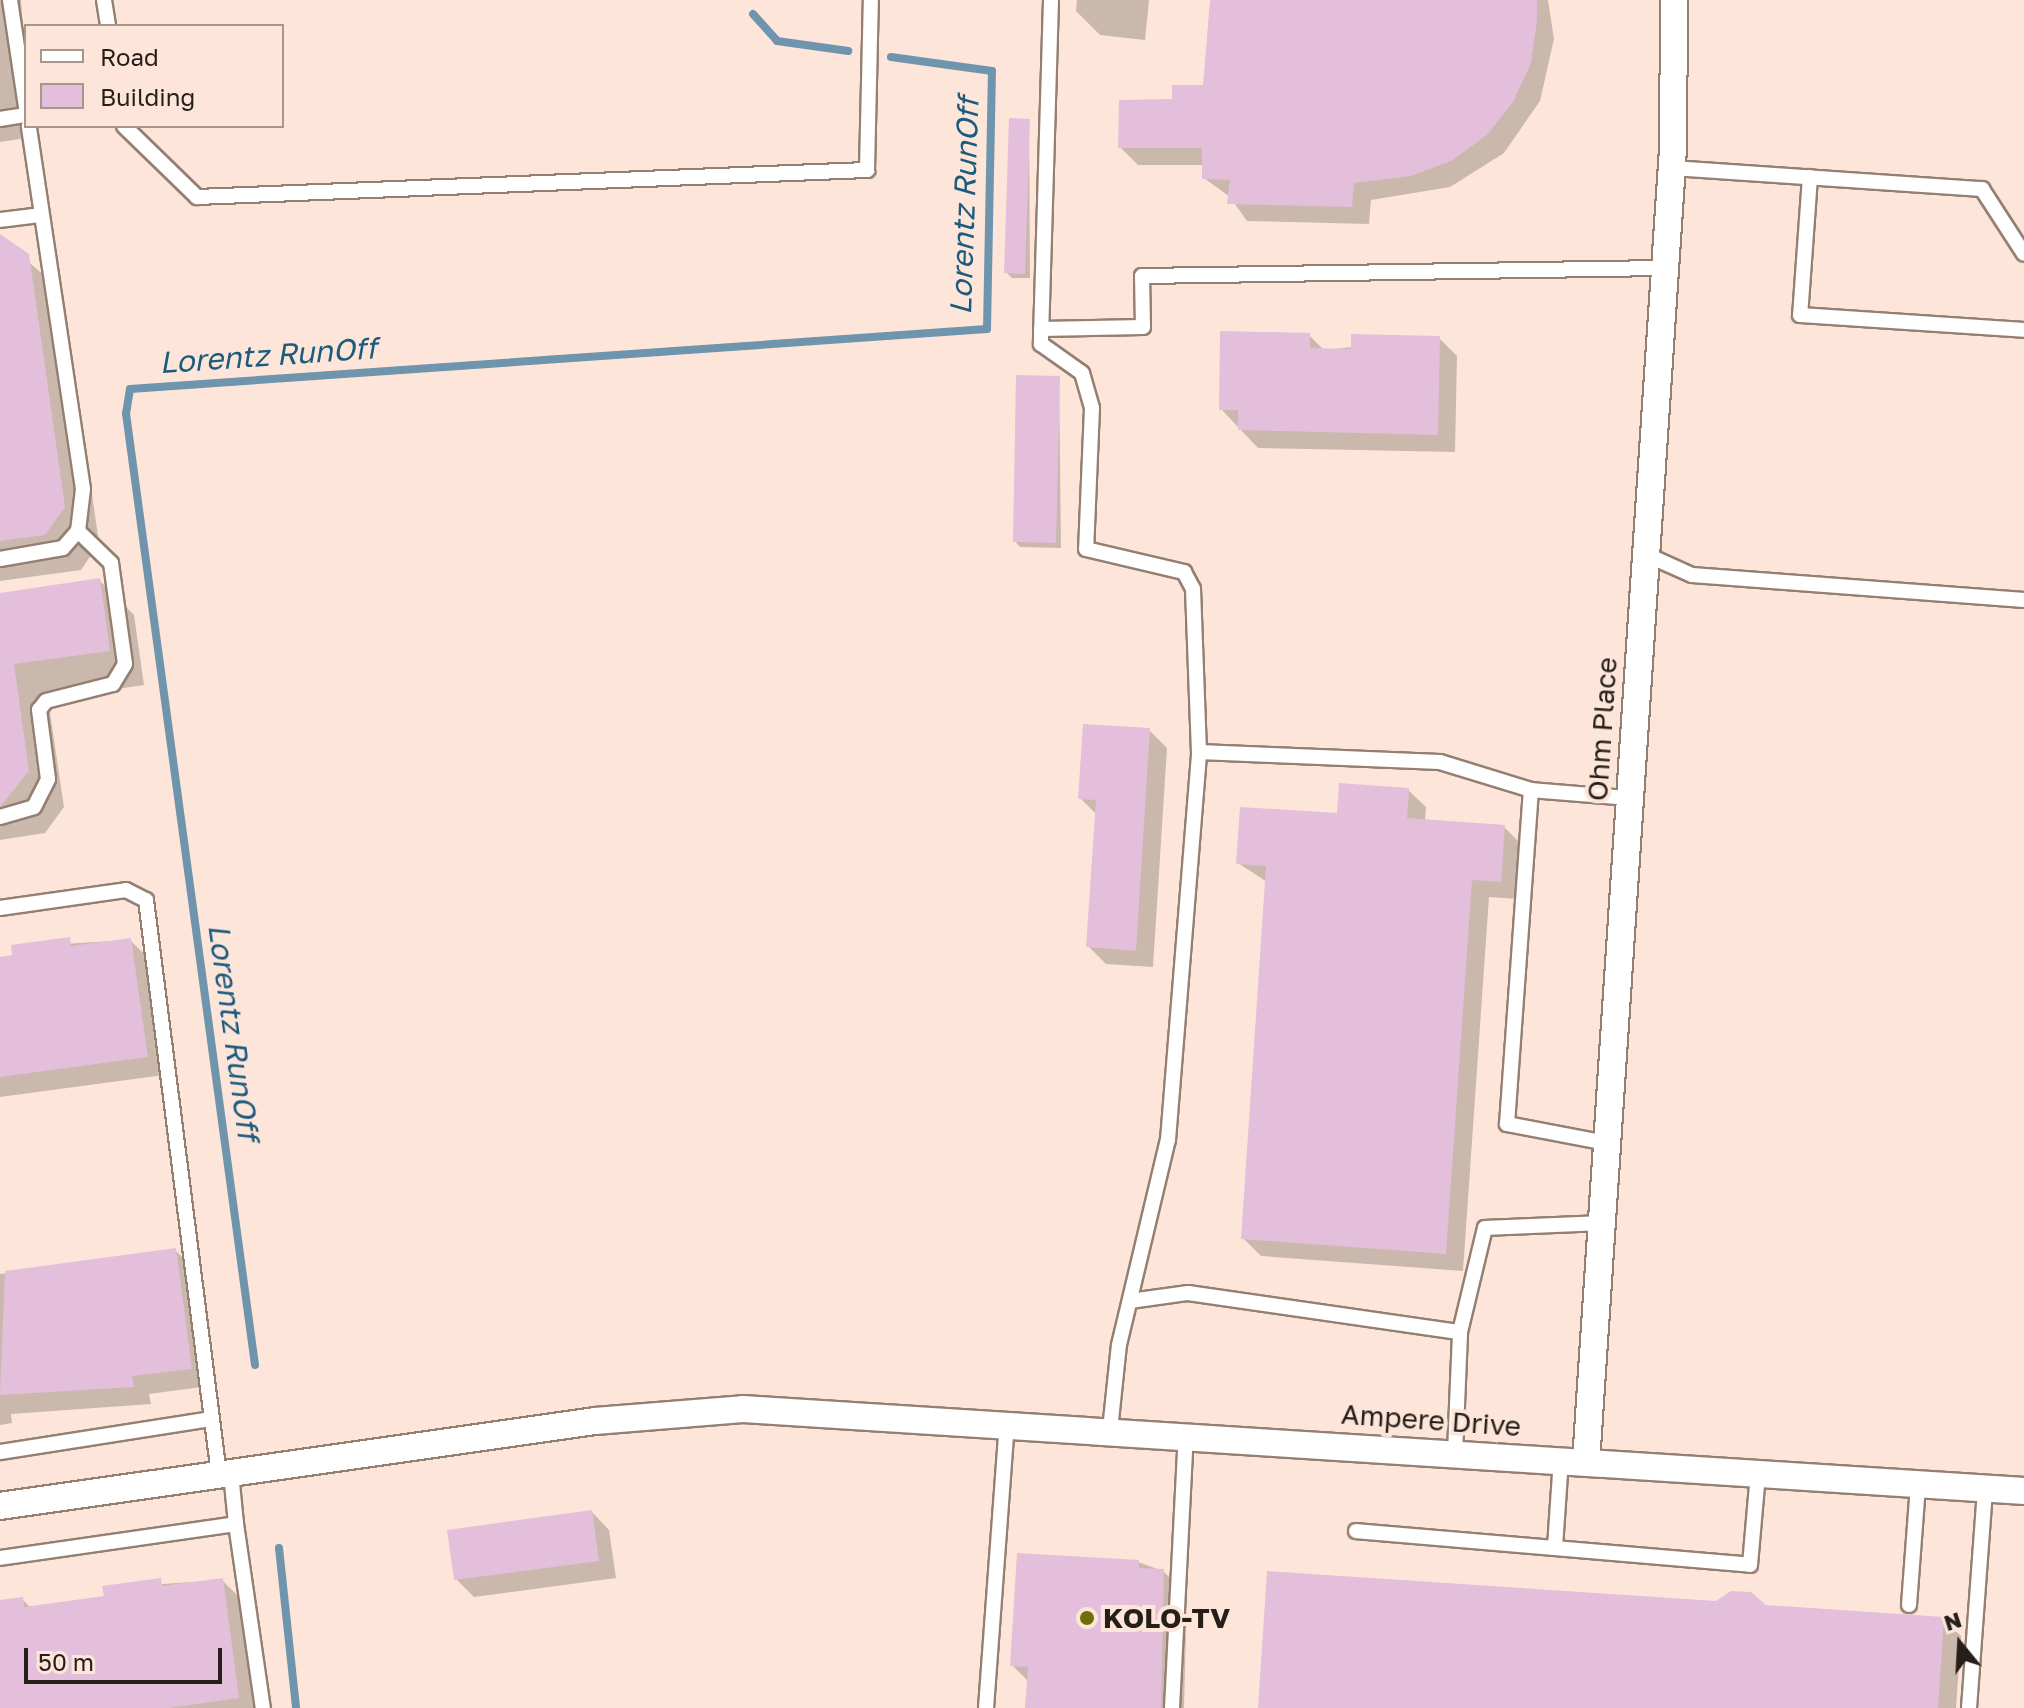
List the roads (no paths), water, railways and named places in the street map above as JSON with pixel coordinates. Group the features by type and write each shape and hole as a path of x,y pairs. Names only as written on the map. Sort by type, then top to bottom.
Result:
{"street":[{"name":"Ohm Place","path":"1573,1461 1602,1223 1672,168 1674,0"},
{"name":"Ampere Drive","path":"0,1506 650,1414 833,1410 2024,1491"}],"lane":[{"path":"10,0 24,94"},
{"path":"104,0 108,24"},
{"path":"126,128 197,197 867,170 871,0"},
{"path":"1051,0 1041,344 1082,373 1092,408 1086,549 1184,572 1193,589 1199,752 1168,1140 1130,1301 1110,1430"},
{"path":"0,119 24,115"},
{"path":"0,559 63,548 78,531 83,489 29,128"},
{"path":"1672,168 1982,189 2024,254"},
{"path":"1810,177 1800,315 2024,330"},
{"path":"0,220 41,215"},
{"path":"1041,329 1143,327 1142,276 1665,268"},
{"path":"0,817 34,807 48,779 39,710 54,694 113,684 125,664 111,563 78,531"},
{"path":"1645,554 1692,575 2024,600"},
{"path":"1199,752 1440,762 1531,790 1629,798"},
{"path":"1531,790 1507,1124 1607,1143"},
{"path":"0,908 126,890 146,900 211,1419 236,1524 263,1708"},
{"path":"1455,1453 1460,1332 1485,1228 1602,1223"},
{"path":"1130,1301 1188,1293 1460,1332"},
{"path":"0,1452 211,1419"},
{"path":"986,1708 1007,1421"},
{"path":"1172,1708 1186,1436"},
{"path":"1555,1547 1573,1461"},
{"path":"1356,1531 1750,1565 1758,1474"},
{"path":"1909,1605 1918,1484"},
{"path":"1969,1708 1985,1489"},
{"path":"0,1558 236,1524"}],"waterway":[{"name":"Lorentz RunOff","path":"753,14 777,41 848,51"},
{"name":"Lorentz RunOff","path":"255,1365 126,414 130,389 987,329 992,71 891,57"},
{"name":"Lorentz RunOff","path":"279,1548 296,1708"}],"place":[{"name":"KOLO-TV","path":"1087,1618"}]}
